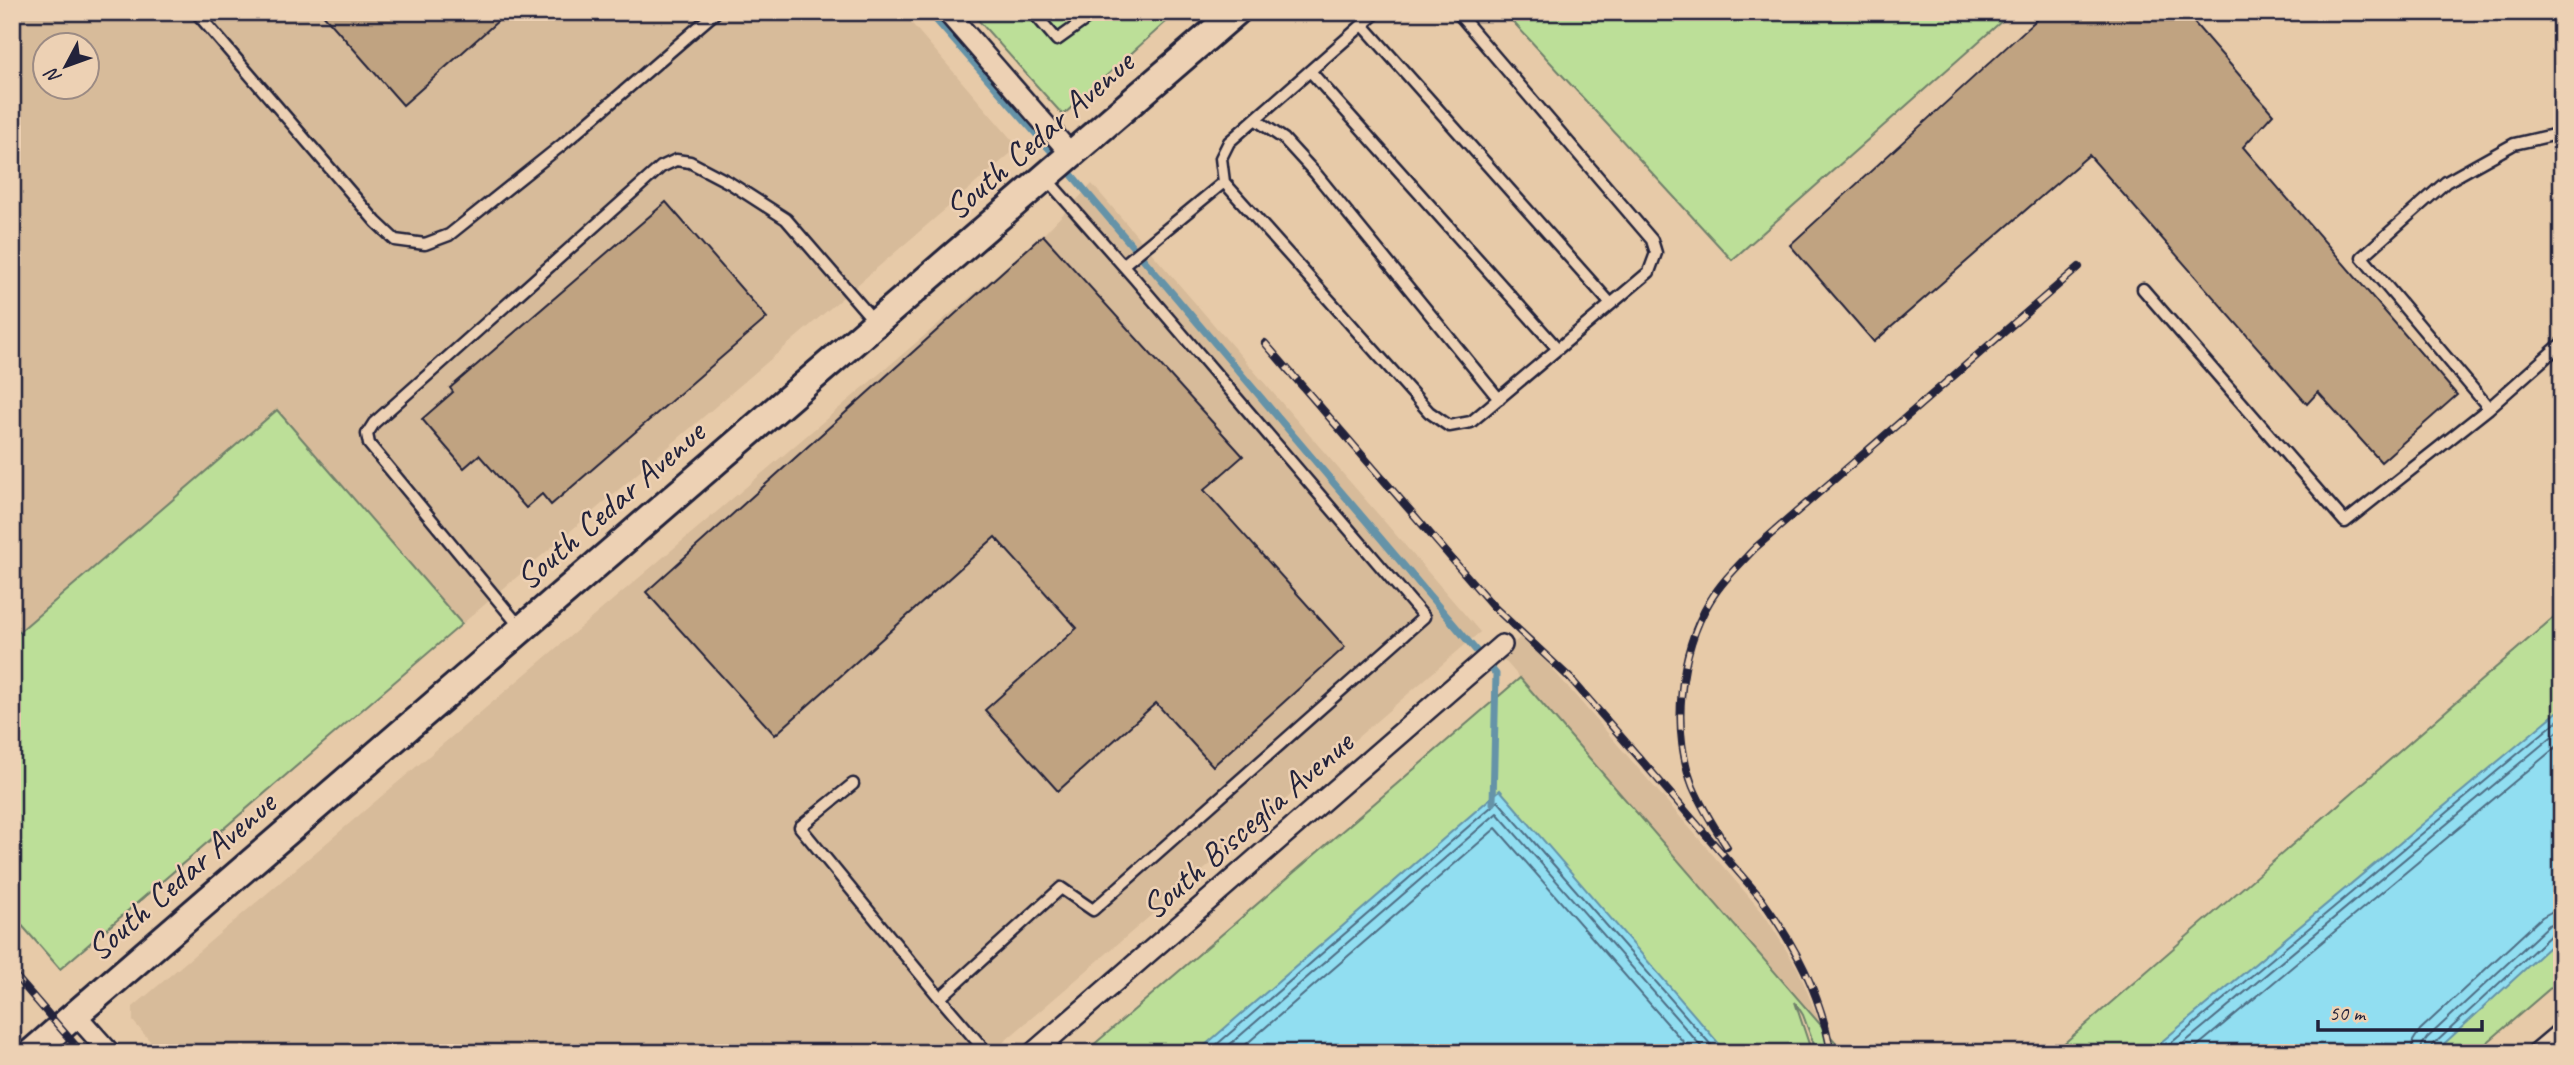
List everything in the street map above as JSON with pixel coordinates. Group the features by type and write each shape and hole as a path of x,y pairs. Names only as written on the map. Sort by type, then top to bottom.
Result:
{"main road":[{"name":"South Cedar Avenue","path":"31,1053 1236,12"}],"street":[{"path":"947,12 1071,154"},
{"name":"South Bisceglia Avenue","path":"1033,1053 1502,645"},
{"path":"75,1014 110,1053"},
{"path":"2537,1053 2562,1032"}],"lane":[{"path":"196,12 376,222 395,240 425,244 449,235 522,177 716,12"},
{"path":"1033,12 1057,40 1096,12"},
{"path":"1377,12 1229,142 1221,158 1224,182 1429,412 1449,426 1471,422 1649,272 1656,253 1652,240 1457,12"},
{"path":"1363,25 1611,304"},
{"path":"1310,71 1558,349"},
{"path":"1255,120 1284,139 1316,174 1499,398"},
{"path":"2489,408 2362,257 2446,182 2514,144 2562,132"},
{"path":"522,628 369,444 367,434 374,423 661,167 676,160 690,162 730,183 786,219 875,323"},
{"path":"940,998 1061,888 1093,910 1424,617 1045,176"},
{"path":"1123,265 1224,182"},
{"path":"2143,289 2345,522 2489,408 2562,343"},
{"path":"853,784 800,827 987,1053"}],"shaded area":[{"path":"12,12 902,12 1018,147 462,624 277,410 12,639"},
{"path":"1092,184 1480,632 991,1053 160,1053 133,1021 133,1007 1043,235"},
{"path":"1523,635 1764,914 1798,969 1820,1024 1500,655"}],"green space":[{"path":"971,12 1158,12 1166,22 1063,115"},
{"path":"1504,12 2012,12 1732,260"},
{"path":"277,410 462,624 60,969 12,914 12,638"},
{"path":"2562,610 2562,978 2475,1053 2053,1053"},
{"path":"1520,678 1845,1053 1817,1053 1803,1015 1795,1002 1812,1053 1084,1053"}],"water":[{"path":"2562,708 2562,935 2434,1053 2148,1053"},
{"path":"1500,790 1727,1053 1196,1053"}],"building":[{"path":"321,12 508,12 403,105"},
{"path":"2045,12 2185,12 2273,114 2243,147 2457,395 2381,462 2318,392 2307,404 2089,155 1874,342 1790,245"},
{"path":"666,202 767,318 551,505 542,494 526,508 479,455 464,468 422,419 453,392 450,388"},
{"path":"1043,235 1243,456 1204,490 1345,647 1213,766 1156,703 1058,791 985,710 1077,628 995,537 775,735 646,592"}],"waterway":[{"path":"929,12 1058,159"},
{"path":"1066,168 1496,674 1493,803"}],"railway":[{"path":"1727,847 1693,787 1682,741 1685,667 1699,621 1710,601 1725,580 1755,548 2079,267"},
{"path":"1265,343 1494,607 1571,679 1760,897 1805,971 1821,1010 1831,1053"},
{"path":"12,972 82,1053"}]}
